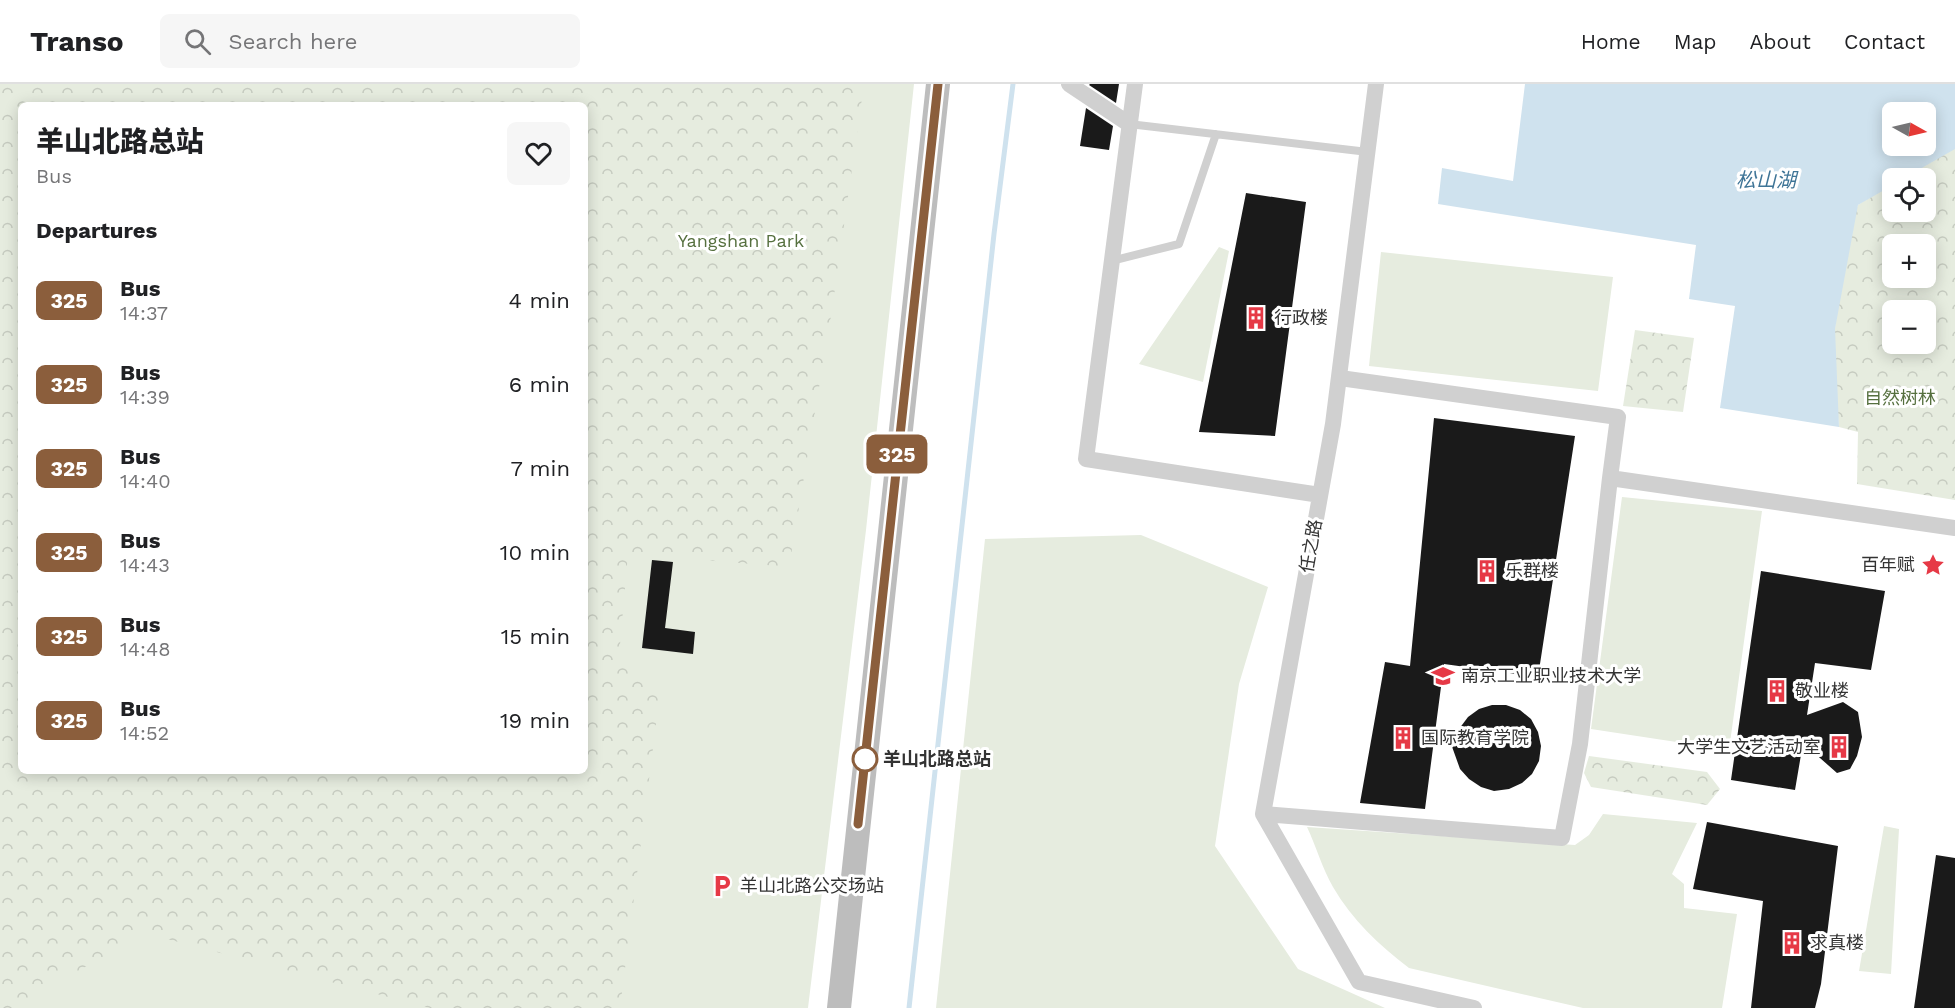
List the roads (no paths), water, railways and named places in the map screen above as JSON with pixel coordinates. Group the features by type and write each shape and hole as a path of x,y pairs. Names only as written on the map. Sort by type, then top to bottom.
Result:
{"street":[{"path":"839,1008 938,84"},
{"path":"1069,84 1129,124"},
{"path":"1135,84 1086,459 1320,495"},
{"name":"任之路","path":"1263,814 1340,378 1376,84"},
{"path":"1263,814 1562,838 1580,744 1618,417 1340,378"},
{"path":"1610,478 1955,528"},
{"path":"1263,814 1359,982 1474,1008"}],"lane":[{"path":"1129,124 1368,152"},
{"path":"1111,261 1179,244 1216,134"}],"water":[{"name":"松山湖","path":"1525,84 1955,84 1955,149 1922,168 1882,168 1882,191 1858,205 1835,329 1839,427 1720,408 1735,306 1689,299 1696,245 1438,204 1442,168 1513,181"}],"waterway":[{"path":"909,1008 994,234 1013,84"}],"place":[{"name":"行政楼","path":"1256,318"},
{"name":"百年赋","path":"1933,565"},
{"name":"乐群楼","path":"1487,571"},
{"name":"南京工业职业技术大学","path":"1443,676"},
{"name":"敬业楼","path":"1777,691"},
{"name":"国际教育学院","path":"1403,738"},
{"name":"大学生文艺活动室","path":"1839,747"},
{"name":"羊山北路总站","path":"865,759"},
{"name":"羊山北路公交场站","path":"722,886"},
{"name":"求真楼","path":"1792,943"}],"park label":[{"name":"Yangshan Park","path":"741,241"},
{"name":"自然树林","path":"1900,398"}]}
